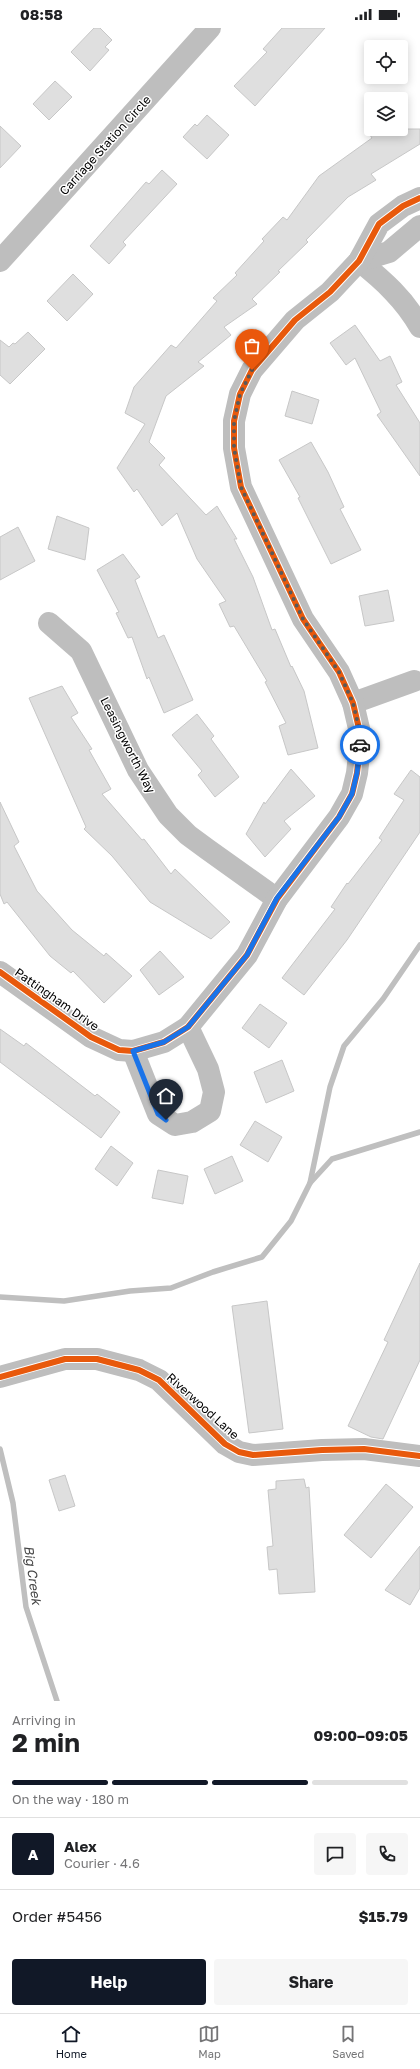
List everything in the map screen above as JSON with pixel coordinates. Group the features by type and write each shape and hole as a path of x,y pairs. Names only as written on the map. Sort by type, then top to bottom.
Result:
{"street":[{"name":"Carriage Station Circle","path":"0,261 210,28"},
{"name":"Pattingham Drive","path":"0,972 91,1037 119,1050 133,1051 164,1042 188,1027 247,955 277,898 339,817 352,794 357,773 361,737 353,703 339,672 303,619 241,487 234,448 234,421 240,394 252,370 295,320 330,292 359,261 379,224 403,206 420,198"},
{"path":"359,261 389,252 420,226"},
{"path":"359,261 389,286 414,315 420,327"},
{"name":"Leasingworth Way","path":"49,623 81,651 138,770 168,815 206,850 277,898"},
{"path":"353,703 414,681"},
{"path":"133,1051 158,1114 175,1125 192,1122 210,1111 214,1092 208,1069 188,1027"},
{"name":"Riverwood Lane","path":"0,1377 65,1359 97,1358 139,1370 159,1380 225,1444 239,1452 253,1455 322,1450 364,1449 420,1456"}],"building":[{"path":"94,28 100,28 112,40 105,47 109,50 90,71 71,52"},
{"path":"282,28 325,28 255,106 234,86 267,52 263,49"},
{"path":"55,81 72,97 49,120 33,104"},
{"path":"207,115 229,135 207,159 183,137 195,124 197,126"},
{"path":"0,126 21,146 0,168"},
{"path":"408,129 420,129 420,144 371,174 376,180 348,197 306,240 308,242 252,299 257,304 224,327 231,335 198,362 204,366 166,396 149,442 165,458 159,465 206,515 217,506 237,539 234,539 253,577 272,630 275,629 291,667 292,666 304,691 318,748 288,755 279,726 286,723 265,682 267,681 234,626 230,627 219,604 226,601 197,559 177,513 162,526 137,489 134,492 117,468 145,424 125,413 134,387 171,345 176,348 217,301 213,298 237,275 235,273 264,241 262,239 283,217 287,220 319,176 372,138 371,136 408,136"},
{"path":"162,170 177,184 123,242 126,245 109,264 90,246 146,182 149,184"},
{"path":"73,274 93,294 67,321 47,301"},
{"path":"355,325 380,361 390,356 402,382 396,385 420,423 420,476 377,415 381,412 355,358 346,365 330,343"},
{"path":"28,332 45,349 10,384 0,375 0,340 9,347 13,343 15,344"},
{"path":"292,391 319,400 312,424 285,416"},
{"path":"311,442 328,472 344,507 340,509 361,550 331,564 298,498 300,497 279,460"},
{"path":"57,516 89,528 85,560 48,549"},
{"path":"18,527 35,561 0,580 0,537"},
{"path":"123,554 140,577 135,580 158,638 164,635 193,700 164,713 149,677 147,679 132,637 128,638 116,613 119,612 97,570"},
{"path":"388,590 394,621 365,626 359,596"},
{"path":"62,686 78,713 71,717 92,749 89,750 111,789 102,794 142,840 144,839 171,874 175,869 230,922 211,939 150,902 112,856 84,829 86,827 29,698"},
{"path":"197,714 214,736 211,739 239,777 215,797 198,775 202,771 172,735"},
{"path":"291,769 315,796 284,821 291,829 265,857 246,834 264,802 265,804"},
{"path":"411,770 420,777 420,832 347,940 304,995 282,978 335,909 331,907 347,883 348,884 382,840 379,838 404,800 394,794"},
{"path":"0,802 19,842 14,846 37,891 72,930 104,956 106,953 132,976 104,1003 73,971 71,973 50,956 7,902 4,904 0,894"},
{"path":"160,951 184,977 159,995 140,970"},
{"path":"260,1004 287,1023 269,1048 242,1028"},
{"path":"0,1029 24,1046 26,1043 95,1096 97,1094 120,1112 101,1138 0,1062"},
{"path":"282,1060 294,1091 266,1103 254,1072"},
{"path":"255,1121 282,1137 268,1162 240,1145"},
{"path":"111,1146 133,1163 117,1186 95,1169"},
{"path":"232,1156 243,1181 215,1194 204,1169"},
{"path":"158,1170 188,1176 183,1204 152,1198"},
{"path":"420,1263 420,1360 383,1439 371,1437 348,1426 388,1342 384,1340"},
{"path":"267,1301 283,1429 249,1433 232,1306"},
{"path":"65,1475 75,1506 59,1511 49,1480"},
{"path":"304,1479 306,1488 309,1487 315,1592 279,1594 277,1569 269,1570 267,1547 273,1546 268,1490 276,1489 276,1481"},
{"path":"386,1484 413,1507 371,1558 344,1535"},
{"path":"420,1546 420,1588 410,1605 385,1590"}],"waterway":[{"path":"0,1297 64,1301 130,1291 171,1288 213,1272 262,1257 291,1221 310,1183 330,1087 344,1046 383,999 420,945"},
{"path":"310,1183 332,1159 420,1132"},
{"name":"Big Creek","path":"0,1449 13,1503 26,1607 57,1701"}],"cycle path":[{"path":"0,972 91,1037 119,1050 133,1051 164,1042 188,1027 247,955 277,899 339,817 352,794 357,773 361,737 353,703 339,672 303,619 241,487 234,448 234,421 240,394 252,370 295,320 330,292 359,261 379,224 403,206 420,198"},
{"path":"0,1377 65,1359 97,1359 139,1370 159,1380 225,1444 239,1452 253,1455 322,1450 364,1449 420,1456"}],"way so far":[{"path":"252,370 240,394 234,421 234,448 241,487 303,619 339,672 353,703 361,737 360,745"}],"route":[{"path":"166,1120 158,1114 133,1051 164,1042 188,1027 247,955 277,898 339,817 352,794 357,773 360,745"}]}
